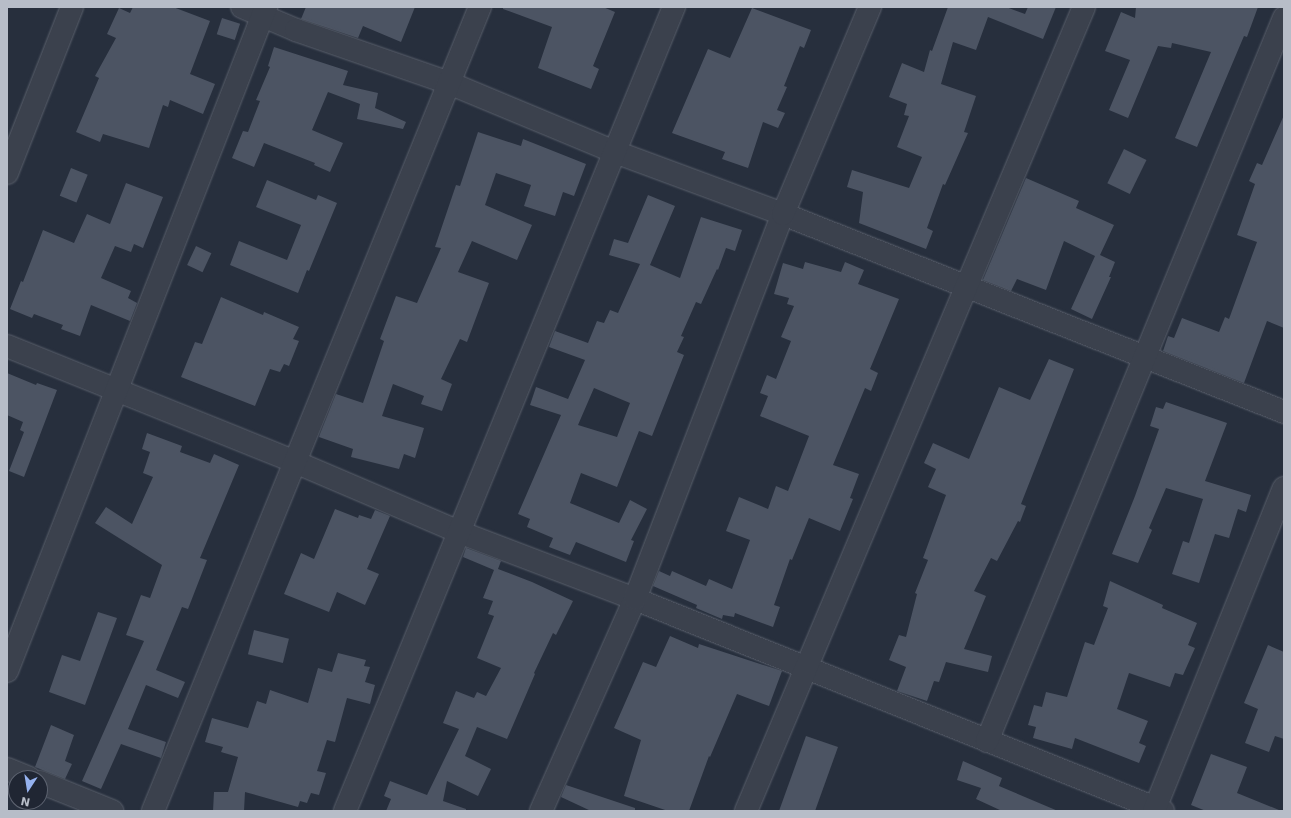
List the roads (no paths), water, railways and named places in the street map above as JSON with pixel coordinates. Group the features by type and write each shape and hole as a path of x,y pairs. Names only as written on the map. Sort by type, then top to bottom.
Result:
{"street":[{"path":"7,173 72,7"},
{"path":"242,7 264,12 329,42 449,83 615,152 783,214 1284,412"},
{"path":"153,811 480,7"},
{"path":"345,811 674,7"},
{"path":"541,811 635,599 783,214 870,7"},
{"path":"746,811 1084,7"},
{"path":"7,671 118,391 264,12"},
{"path":"987,740 1284,18"},
{"path":"7,346 295,462 459,532 635,599 1157,810 1284,488"},
{"path":"48,786 81,805 112,811"}]}
